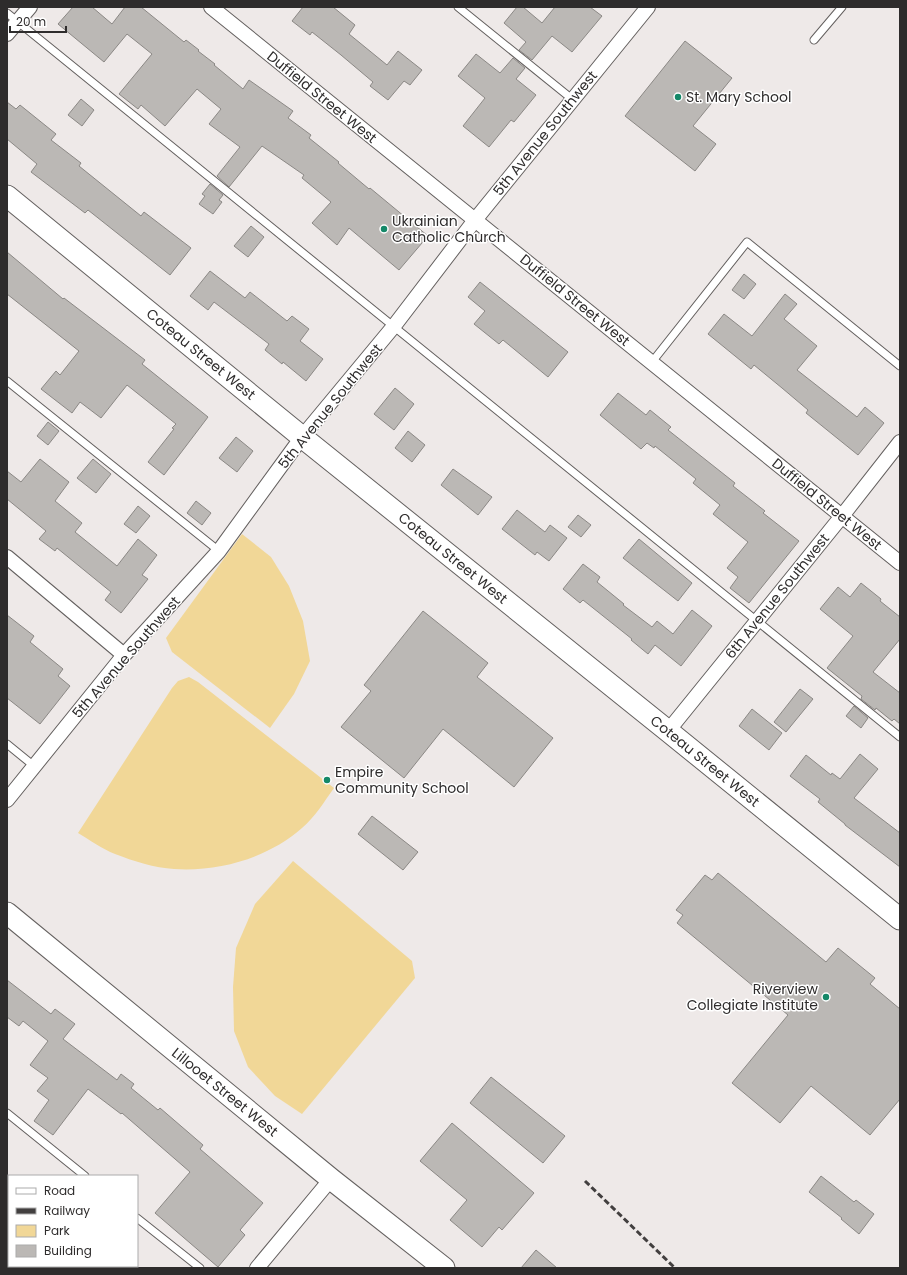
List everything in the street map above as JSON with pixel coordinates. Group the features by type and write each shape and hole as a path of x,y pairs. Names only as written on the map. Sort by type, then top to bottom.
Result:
{"street":[{"path":"7,34 12,18 30,7"},
{"name":"Duffield Street West","path":"212,7 900,563"},
{"name":"5th Avenue Southwest","path":"7,800 124,655 219,551 302,438 394,326 475,220 572,99 648,7"},
{"name":"Coteau Street West","path":"7,196 302,438 900,919"},
{"name":"6th Avenue Southwest","path":"668,731 900,442"},
{"path":"7,557 124,655"},
{"name":"Lillooet Street West","path":"7,913 331,1179 444,1268"},
{"path":"257,1268 331,1179"}],"lane":[{"path":"458,7 572,99"},
{"path":"814,40 842,7"},
{"path":"12,18 900,737"},
{"path":"652,362 747,242 900,366"},
{"path":"7,381 219,551"},
{"path":"7,744 34,766"},
{"path":"7,1113 84,1175"},
{"path":"138,1219 200,1268"}],"green space":[{"path":"242,534 271,557 289,586 303,621 310,661 294,694 270,728 172,652 166,638"},
{"path":"189,677 198,682 334,788 307,824 274,847 242,861 225,865 208,868 174,869 144,864 115,854 78,833 172,688 178,681"},
{"path":"293,861 412,961 415,978 302,1114 275,1096 248,1067 234,1031 233,987 236,948 255,904"}],"building":[{"path":"73,7 92,7 112,24 125,7 141,7 184,42 186,40 199,50 198,51 243,89 249,80 293,111 288,118 311,135 309,138 369,189 370,188 428,236 399,270 349,228 337,245 312,223 331,202 302,178 304,175 262,146 229,187 217,176 240,147 209,124 221,109 197,89 165,126 141,105 138,109 119,94 152,54 127,34 104,62 58,24"},
{"path":"303,7 333,7 355,25 349,34 387,65 398,51 422,70 410,85 404,81 388,100 370,86 373,82 341,55 312,32 310,35 292,21"},
{"path":"517,7 523,7 542,23 555,7 590,7 602,16 572,52 552,36 532,60 519,50 526,42 504,23"},
{"name":"St. Mary School","path":"685,41 732,78 693,126 716,144 695,171 625,116"},
{"path":"476,54 500,73 513,58 525,68 516,79 536,95 514,122 511,120 489,147 463,126 485,98 458,76"},
{"path":"81,99 94,110 82,126 68,115"},
{"path":"7,102 16,109 20,105 56,134 51,140 81,163 79,166 141,216 144,212 191,248 170,275 88,210 85,213 31,172 37,164 7,139"},
{"path":"210,184 223,195 219,200 222,202 213,214 199,204 205,196 202,194"},
{"path":"251,226 264,237 248,257 234,246"},
{"path":"7,252 63,299 64,298 145,360 142,364 208,417 164,475 148,462 174,429 172,428 176,424 127,385 101,418 80,402 72,413 41,389 56,371 60,375 79,351 7,294"},
{"path":"210,271 245,298 250,292 287,321 292,316 309,329 300,341 323,359 306,381 283,362 282,364 265,350 269,344 214,302 208,310 190,296"},
{"path":"744,274 756,284 744,299 732,290"},
{"path":"480,282 568,352 548,377 503,340 499,344 474,324 485,311 468,297"},
{"path":"785,294 797,304 784,319 817,346 797,370 857,417 865,407 884,423 858,455 806,413 808,410 754,365 751,369 708,334 724,314 752,336"},
{"path":"395,388 414,404 394,430 374,414"},
{"path":"618,393 646,415 650,410 671,427 668,430 735,483 733,486 765,511 763,513 799,541 749,603 730,588 738,577 727,568 748,542 713,514 720,505 693,483 696,479 655,446 654,448 647,443 641,449 600,415"},
{"path":"48,422 59,431 48,445 37,436"},
{"path":"408,431 425,445 412,462 395,448"},
{"path":"236,437 253,451 237,472 219,458"},
{"path":"40,459 69,482 55,501 82,523 75,532 117,566 138,539 157,555 142,575 148,579 121,613 105,600 111,592 57,548 55,551 39,539 46,531 7,499 7,471 21,482"},
{"path":"93,459 111,474 96,493 77,478"},
{"path":"453,469 492,497 478,515 441,485"},
{"path":"196,501 211,513 202,525 187,513"},
{"path":"138,506 150,516 136,533 124,524"},
{"path":"517,510 545,532 550,525 567,538 549,561 537,552 535,555 502,529"},
{"path":"578,515 591,525 581,537 568,527"},
{"path":"639,539 692,583 678,601 623,558"},
{"path":"583,564 600,577 597,582 624,604 623,605 652,627 657,621 673,634 692,610 712,626 681,666 655,645 648,654 631,640 632,639 583,600 580,603 563,589"},
{"path":"861,583 900,617 900,639 873,672 900,693 900,724 894,719 892,721 876,708 875,710 861,699 862,696 827,668 853,636 820,609 838,587 850,597"},
{"name":"Empire Community School","path":"423,611 488,663 477,677 553,738 514,787 443,729 404,778 341,727 371,691 364,685"},
{"path":"7,615 34,636 30,642 63,669 58,676 70,686 40,724 7,698"},
{"path":"800,689 813,699 786,732 774,722"},
{"path":"854,706 868,718 861,728 846,716"},
{"path":"752,709 782,733 769,750 739,726"},
{"path":"860,754 878,769 854,798 900,833 900,867 845,825 818,802 820,799 790,776 806,755 831,775 832,773 840,779"},
{"path":"372,816 418,852 403,870 358,834"},
{"name":"Riverview Collegiate Institute","path":"718,873 826,962 838,948 875,978 870,984 900,1009 900,1099 870,1135 811,1086 780,1123 732,1083 788,1015 677,923 683,915 676,910 705,875 712,880"},
{"path":"7,980 51,1014 55,1009 75,1024 63,1039 117,1080 121,1074 134,1084 131,1088 158,1110 160,1108 203,1145 200,1149 263,1203 240,1230 245,1235 218,1267 155,1213 190,1172 122,1113 121,1114 88,1089 53,1135 34,1121 49,1100 37,1091 48,1078 30,1065 48,1041 23,1021 19,1026 7,1017"},
{"path":"491,1077 565,1136 543,1163 470,1103"},
{"path":"452,1123 534,1193 502,1230 499,1227 482,1247 450,1220 467,1200 420,1161"},
{"path":"821,1176 854,1202 856,1200 874,1214 859,1234 841,1219 842,1218 809,1192"},
{"path":"536,1250 557,1268 521,1268"}],"railway":[{"path":"585,1181 675,1268"}],"place":[{"name":"St. Mary School","path":"678,97"},
{"name":"Ukrainian Catholic Church","path":"384,229"},
{"name":"Empire Community School","path":"327,780"},
{"name":"Riverview Collegiate Institute","path":"826,997"}]}
